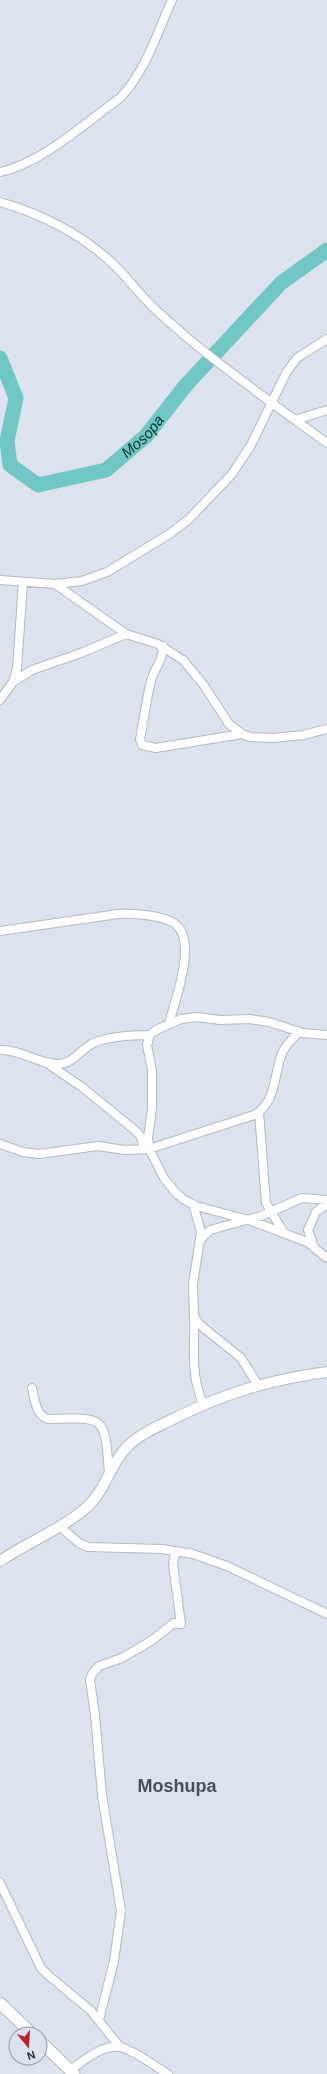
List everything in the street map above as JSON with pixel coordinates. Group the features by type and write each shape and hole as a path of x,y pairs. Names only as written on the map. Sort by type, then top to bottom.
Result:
{"main road":[{"path":"0,2003 24,2026"},
{"path":"48,2050 72,2072"}],"street":[{"path":"0,172 14,168 39,155 120,98 131,87 140,73 172,0"},
{"path":"0,202 30,212 74,234 91,246 112,263 148,303 186,336 327,443"},
{"path":"0,580 55,584 82,581 107,572 171,533 189,519 232,474 251,445 273,402 286,372 297,358 327,339"},
{"path":"296,420 327,410"},
{"path":"0,700 13,682 17,669 23,582"},
{"path":"55,584 126,634 163,646 183,660 203,684 229,724 242,734 250,737 273,738 303,735 327,729"},
{"path":"13,682 32,670 81,653 126,634"},
{"path":"163,646 161,662 153,677 150,688 140,739 142,745 156,748 242,734"},
{"path":"0,931 134,913 168,920 176,924 183,937 186,959 169,1023"},
{"path":"0,1050 19,1052 44,1061 58,1064 64,1063 93,1043 116,1038 150,1035 169,1023 181,1019 197,1017 220,1020 250,1019 269,1022 299,1032 315,1035 327,1035"},
{"path":"0,1144 23,1152 39,1154 98,1146 125,1150 146,1149 259,1112 265,1106 274,1088 283,1051 299,1032"},
{"path":"146,1149 152,1108 152,1070 147,1045 150,1035"},
{"path":"44,1061 82,1086 136,1132 141,1137 146,1149 161,1173 175,1192 183,1199 193,1204 249,1220 284,1233 314,1247 327,1258"},
{"path":"259,1112 266,1199 271,1212 284,1233"},
{"path":"201,1239 210,1230 249,1220 302,1198 327,1200"},
{"path":"193,1204 200,1224 201,1239 193,1284 194,1374 197,1390 203,1404"},
{"path":"314,1247 308,1230 316,1212 327,1204"},
{"path":"194,1316 203,1327 241,1358 258,1384"},
{"path":"0,1561 59,1526 88,1506 94,1499 121,1453 141,1435 203,1404 235,1391 258,1384 327,1372"},
{"path":"32,1388 39,1414 43,1417 48,1419 90,1419 95,1420 101,1426 107,1442 109,1474"},
{"path":"59,1526 79,1542 88,1547 176,1551 210,1559 327,1614"},
{"path":"99,2020 114,1961 121,1911 103,1801 96,1715 90,1680 92,1674 100,1666 122,1658 151,1642 174,1623 181,1624 173,1564 176,1551"},
{"path":"0,1883 41,1968 90,2010 120,2047 168,2074"},
{"path":"72,2072 99,2051 110,2047 120,2047"}],"waterway":[{"name":"Mosopa","path":"0,358 16,398 7,441 10,465 38,485 106,470 146,436 186,385 281,283 327,250"}],"district":[{"name":"Moshupa","path":"177,1786"}]}
